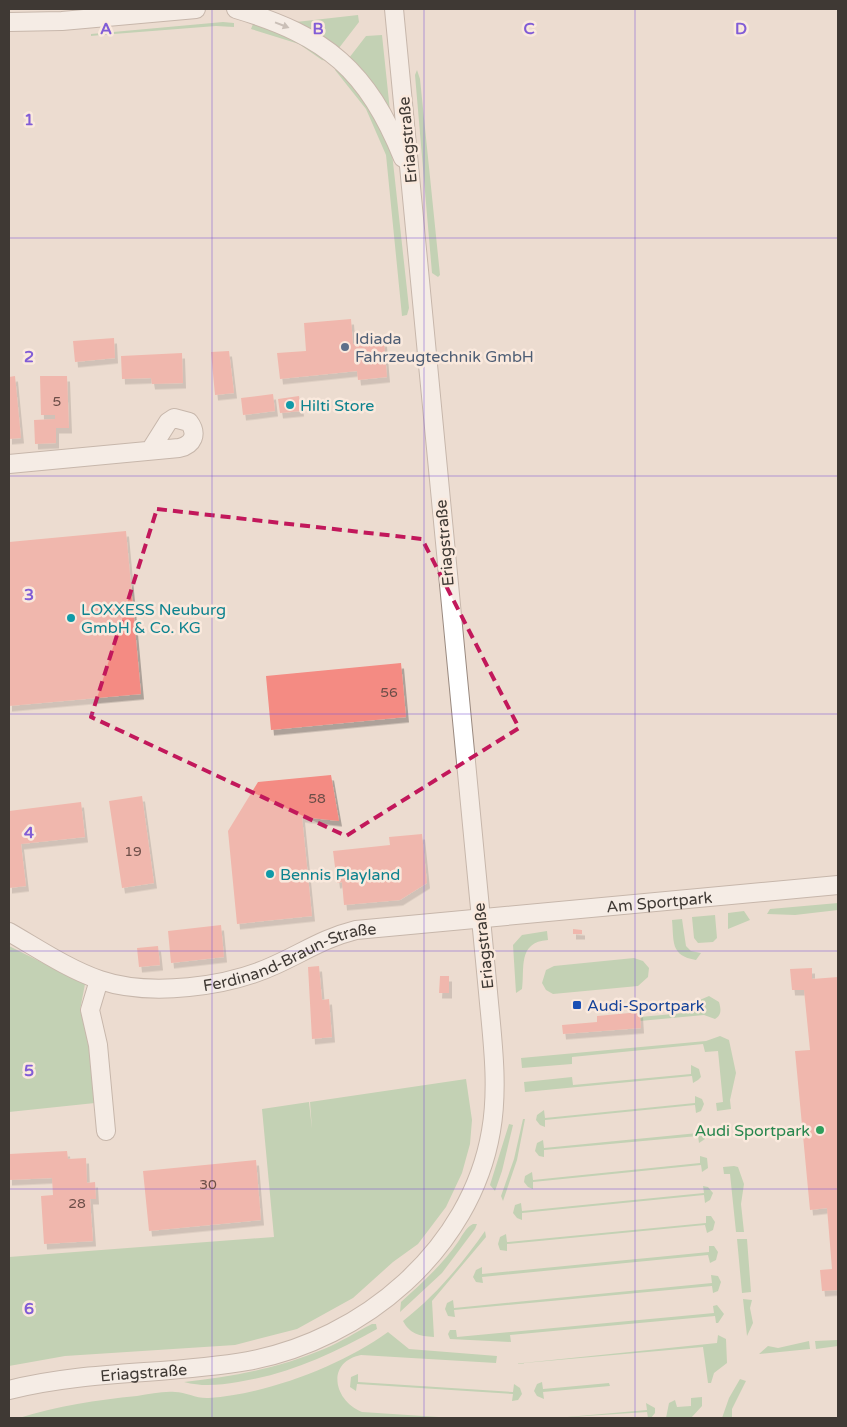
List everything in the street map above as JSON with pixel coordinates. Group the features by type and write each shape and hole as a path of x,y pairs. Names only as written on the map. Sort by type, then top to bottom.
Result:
{"street":[{"path":"9,22 62,21 196,9"},
{"path":"236,9 292,28 315,40 354,72 378,104 410,175"},
{"name":"Eriagstraße","path":"9,1390 75,1377 217,1366 278,1354 333,1332 379,1303 404,1283 440,1245 463,1211 478,1180 492,1130 494,1077 481,918 394,9"},
{"path":"9,464 151,449"},
{"name":"Am Sportpark","path":"481,918 838,885"},
{"name":"Ferdinand-Braun-Straße","path":"9,932 99,980 131,988 170,988 242,977 275,965 334,935 382,926 481,918"},
{"path":"99,980 90,1010 98,1045 106,1131"}],"highlighted area":[{"path":"157,509 422,539 519,728 346,836 91,717"}],"green space":[{"path":"358,15 359,22 339,48 317,32 296,22"},
{"path":"223,22 234,23 234,27 216,26 91,36 91,34"},
{"path":"253,24 284,32 328,61 322,60 299,44 251,29"},
{"path":"382,35 390,111 365,73 349,58 366,36"},
{"path":"338,66 370,106 392,153 409,308 407,315 402,316 386,155 366,109 335,70"},
{"path":"417,70 420,79 440,275 438,277 432,273 415,75"},
{"path":"838,903 838,910 795,915 767,914 770,909"},
{"path":"744,911 750,920 728,929 728,913"},
{"path":"715,915 717,938 713,942 698,943 694,938 692,917"},
{"path":"682,919 686,946 691,951 701,953 696,960 682,955 675,946 672,920"},
{"path":"547,931 548,940 538,942 527,951 523,965 522,989 516,993 513,945 522,935"},
{"path":"9,946 85,984 80,1010 85,1021 93,1071 95,1103 9,1112"},
{"path":"634,958 643,961 649,968 648,977 638,986 553,994 546,990 542,983 546,970 554,966"},
{"path":"709,996 719,1002 720,1005 720,1014 715,1019 704,1015 640,1021 640,1017 684,1013 695,1002"},
{"path":"720,1036 729,1040 736,1073 730,1100 731,1109 717,1111 716,1103 723,1102 718,1051 705,1052 703,1044 572,1057 572,1064 522,1068 521,1058 706,1041"},
{"path":"691,1065 699,1069 701,1077 693,1083 692,1076 525,1092 524,1082 572,1077 573,1085 691,1074"},
{"path":"466,1079 472,1120 470,1144 462,1173 446,1207 418,1244 393,1262 353,1298 297,1329 235,1345 65,1356 9,1366 9,1257 274,1237 262,1109 309,1102 312,1129 310,1102"},
{"path":"695,1096 702,1099 704,1104 701,1111 696,1113 695,1105 545,1120 545,1127 536,1120 537,1115 544,1110 545,1118 695,1103"},
{"path":"523,1119 525,1119 517,1160 503,1201 501,1196 514,1159"},
{"path":"509,1124 513,1125 495,1191 490,1185"},
{"path":"697,1126 705,1129 705,1139 699,1143 698,1136 544,1150 544,1157 539,1156 535,1151 537,1143 543,1140 544,1148 698,1133"},
{"path":"700,1156 707,1158 708,1168 702,1172 701,1165 533,1182 533,1189 524,1182 525,1176 532,1172 533,1180 700,1163"},
{"path":"723,1167 738,1167 744,1184 741,1204 744,1232 736,1232 730,1174 724,1174"},
{"path":"703,1186 708,1187 713,1193 710,1200 705,1203 704,1195 522,1213 522,1220 513,1213 515,1205 521,1203 522,1211 704,1193"},
{"path":"706,1216 711,1216 715,1222 713,1230 707,1233 705,1225 507,1244 507,1251 500,1250 498,1244 500,1237 506,1234 507,1242 706,1223"},
{"path":"473,1224 477,1224 475,1229 442,1273 400,1312 401,1302 439,1266 466,1229"},
{"path":"485,1231 486,1237 432,1301 434,1337 412,1332 403,1321 447,1279"},
{"path":"737,1239 747,1239 751,1292 742,1293"},
{"path":"709,1246 714,1246 718,1252 716,1260 710,1263 708,1255 482,1277 483,1283 476,1282 473,1277 476,1270 482,1267 482,1274 709,1252"},
{"path":"711,1275 718,1276 721,1282 718,1291 713,1293 712,1286 454,1310 455,1317 448,1316 445,1309 447,1303 453,1300 454,1308 712,1283"},
{"path":"743,1299 752,1300 750,1308 753,1323 747,1336"},
{"path":"717,1305 724,1314 718,1323 716,1323 715,1316 510,1335 511,1342 450,1339 448,1334 450,1330 456,1330 457,1337 714,1313 713,1306"},
{"path":"372,1324 376,1324 377,1329 327,1355 275,1374 218,1385 198,1385 184,1382 238,1374 307,1356"},
{"path":"388,1332 409,1349 497,1356 496,1363 361,1355 350,1359 342,1365 338,1373 340,1391 352,1406 362,1412 454,1418 19,1418 77,1404 161,1392 179,1392 209,1398 255,1391 326,1367"},
{"path":"718,1335 726,1339 727,1363 714,1373 711,1383 708,1383 703,1347 513,1364 717,1343"},
{"path":"838,1340 838,1346 816,1349 815,1341"},
{"path":"809,1341 810,1349 759,1354 768,1346 778,1348"},
{"path":"358,1374 358,1382 513,1392 514,1384 520,1388 522,1394 518,1400 512,1401 513,1394 357,1384 356,1391 350,1387 351,1377"},
{"path":"740,1379 746,1381 732,1409 732,1418 722,1418 729,1398"},
{"path":"542,1382 543,1389 609,1383 610,1386 543,1392 544,1399 537,1396 534,1391 537,1384"},
{"path":"702,1397 702,1406 691,1418 666,1418 669,1403 675,1400 677,1407 691,1406 691,1398"},
{"path":"646,1403 655,1408 655,1413 651,1418 648,1418 647,1412 556,1418 647,1410"}],"building":[{"name":"Idiada Fahrzeugtechnik GmbH","path":"351,319 353,344 384,341 387,377 358,380 357,371 280,379 277,353 306,351 304,323"},
{"path":"114,338 115,358 75,362 73,341"},
{"path":"229,351 234,393 215,395 211,352"},
{"path":"182,353 183,383 152,384 151,378 122,379 121,356"},
{"path":"15,376 21,438 9,439 9,377"},
{"path":"40,376 67,376 69,428 56,428 56,443 35,444 34,420 55,419 55,415 41,415"},
{"path":"273,394 275,411 243,415 241,398"},
{"name":"Hilti Store","path":"299,396 301,411 280,413 278,399"},
{"name":"LOXXESS Neuburg GmbH & Co. KG","path":"126,531 141,694 9,706 9,542"},
{"path":"401,663 406,717 271,730 266,676"},
{"name":"Bennis Playland","path":"331,775 339,821 302,817 312,916 237,924 228,831 258,782"},
{"path":"142,796 154,883 122,888 109,801"},
{"path":"81,802 85,837 21,844 26,886 9,888 9,811"},
{"path":"422,834 427,883 400,900 344,905 342,882 337,883 333,851 390,845 389,837"},
{"path":"221,925 224,957 171,963 168,931"},
{"path":"573,929 582,930 582,934 573,934"},
{"path":"158,946 160,965 139,967 137,948"},
{"path":"319,966 322,1000 329,999 332,1037 312,1039 308,967"},
{"name":"Audi Sportpark","path":"812,968 812,979 838,977 838,1290 822,1291 820,1270 832,1269 827,1208 810,1210 795,1051 810,1050 804,990 792,990 790,969"},
{"path":"440,976 449,976 449,993 439,993"},
{"path":"640,1012 641,1028 563,1034 562,1025 597,1022 597,1016"},
{"path":"67,1151 68,1159 86,1158 87,1183 95,1182 96,1199 90,1199 93,1241 44,1244 41,1196 53,1195 52,1178 9,1180 9,1154"},
{"path":"256,1160 261,1220 149,1231 143,1171"}],"place":[{"name":"Idiada Fahrzeugtechnik GmbH","path":"345,347"},
{"name":"Hilti Store","path":"290,405"},
{"name":"LOXXESS Neuburg GmbH & Co. KG","path":"71,618"},
{"name":"Bennis Playland","path":"270,874"},
{"name":"Audi-Sportpark","path":"577,1005"},
{"name":"Audi Sportpark","path":"820,1130"}]}
